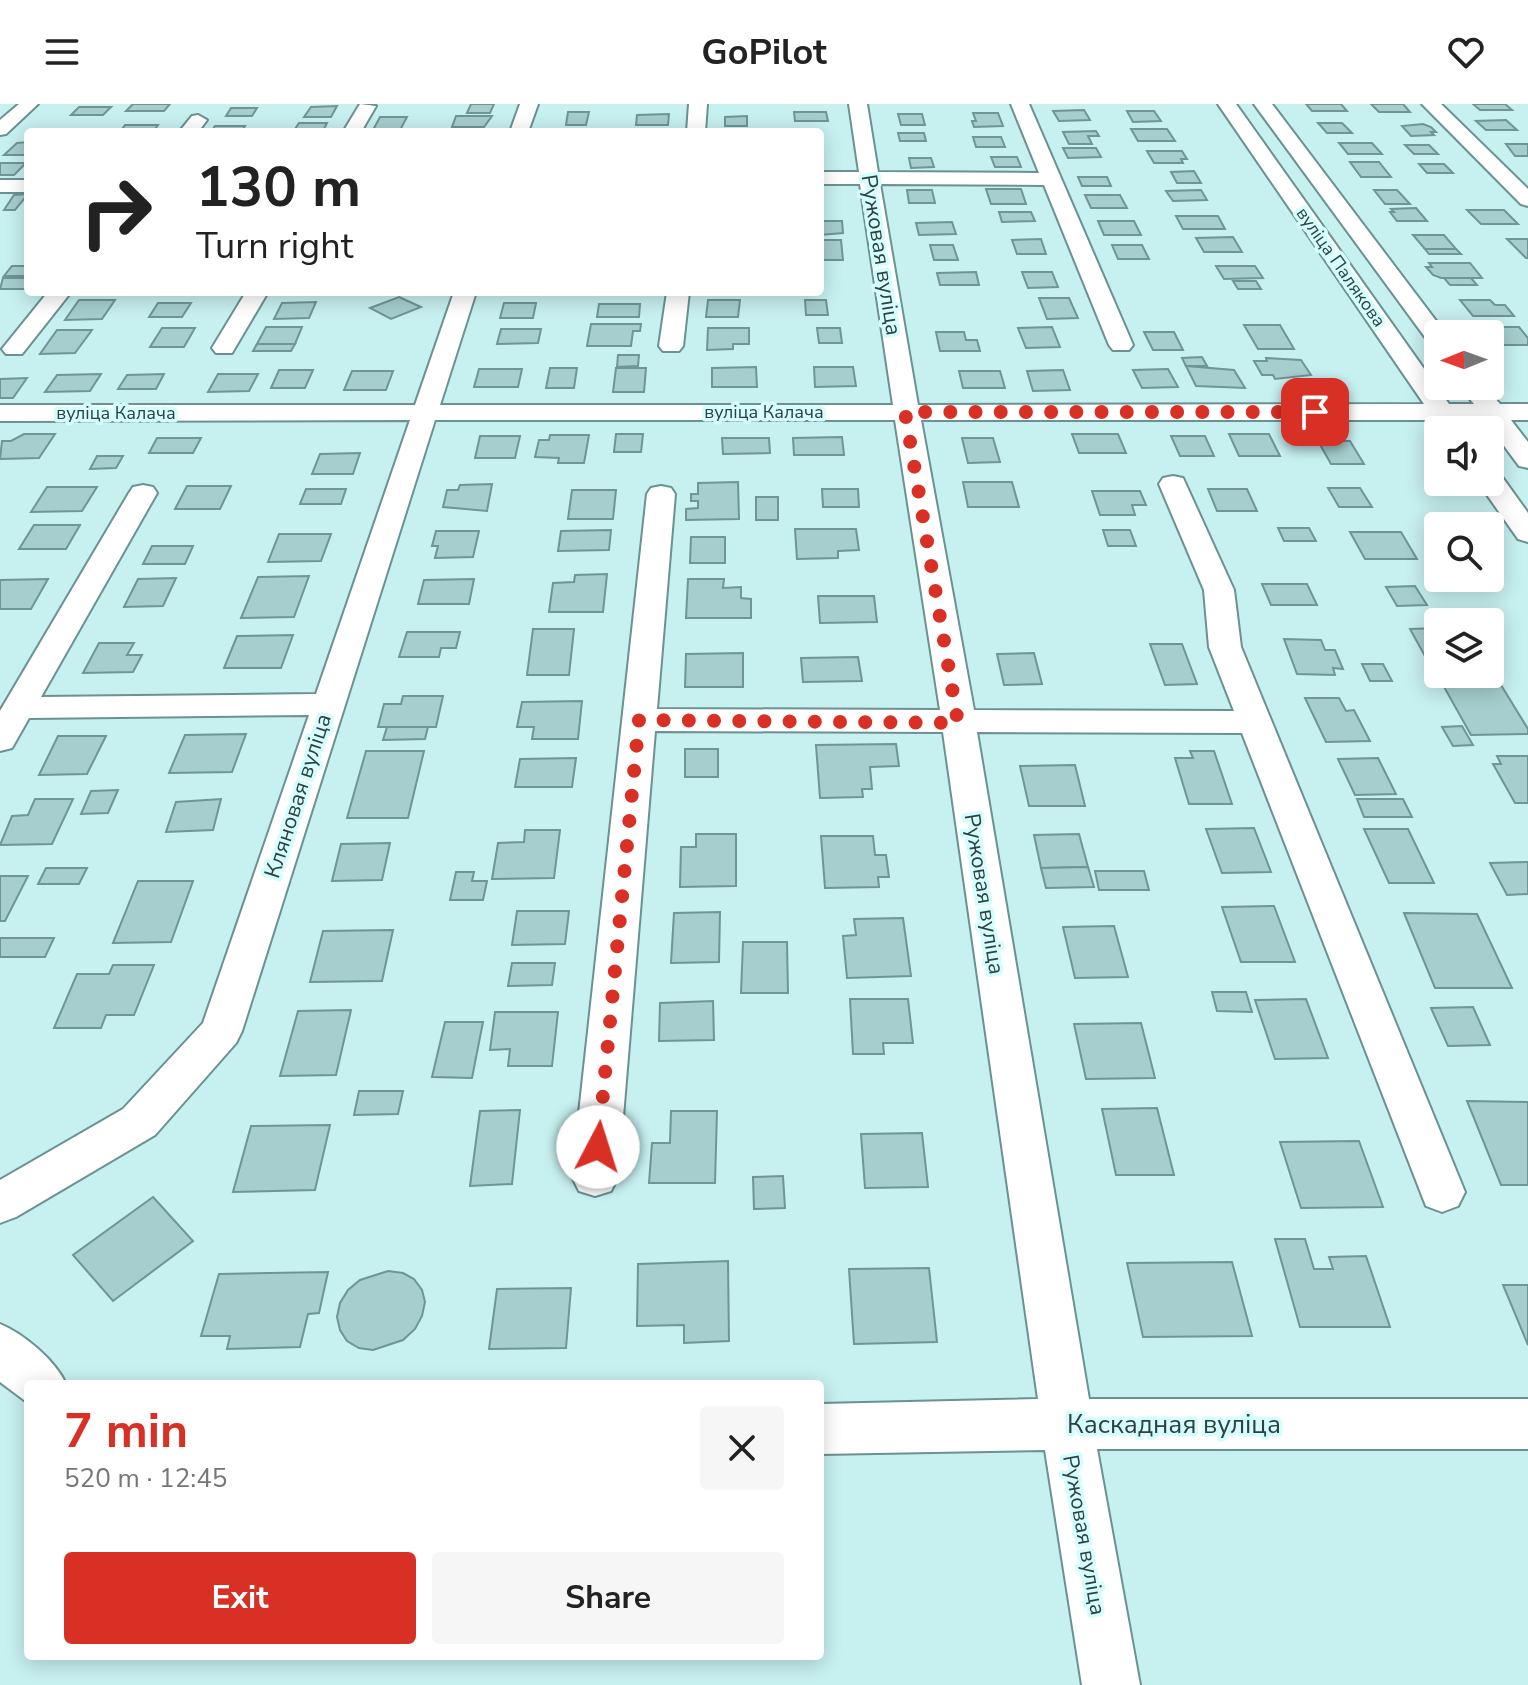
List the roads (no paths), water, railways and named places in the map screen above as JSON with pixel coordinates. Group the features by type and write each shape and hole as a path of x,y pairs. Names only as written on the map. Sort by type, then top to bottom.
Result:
{"street":[{"path":"0,130 29,104"},
{"path":"520,128 529,104"},
{"path":"696,128 698,104"},
{"name":"Ружовая вуліца","path":"858,104 905,412 958,723 1065,1424 1111,1685"},
{"path":"1020,104 1121,345"},
{"name":"вуліца Палякова","path":"1227,104 1445,416"},
{"path":"1263,104 1424,320"},
{"path":"1431,104 1528,200"},
{"path":"354,128 367,106"},
{"path":"824,178 1051,179"},
{"path":"0,186 24,186"},
{"path":"14,349 57,296"},
{"path":"224,348 255,296"},
{"name":"Кляновая вуліца","path":"0,1203 139,1122 221,1031 464,296"},
{"path":"671,346 677,296"},
{"path":"1483,400 1528,460"},
{"name":"вуліца Калача","path":"0,413 905,412 1424,421"},
{"name":"вуліца Калача","path":"1472,416 1492,412 1528,412"},
{"path":"1173,484 1219,590 1225,647 1442,1192"},
{"path":"0,740 143,493"},
{"path":"595,1177 661,494"},
{"path":"1501,496 1528,533"},
{"path":"19,708 328,704"},
{"path":"639,720 1255,722"},
{"path":"0,1347 7,1357 36,1380"},
{"name":"Каскадная вуліца","path":"824,1429 1065,1424 1528,1424"}]}
